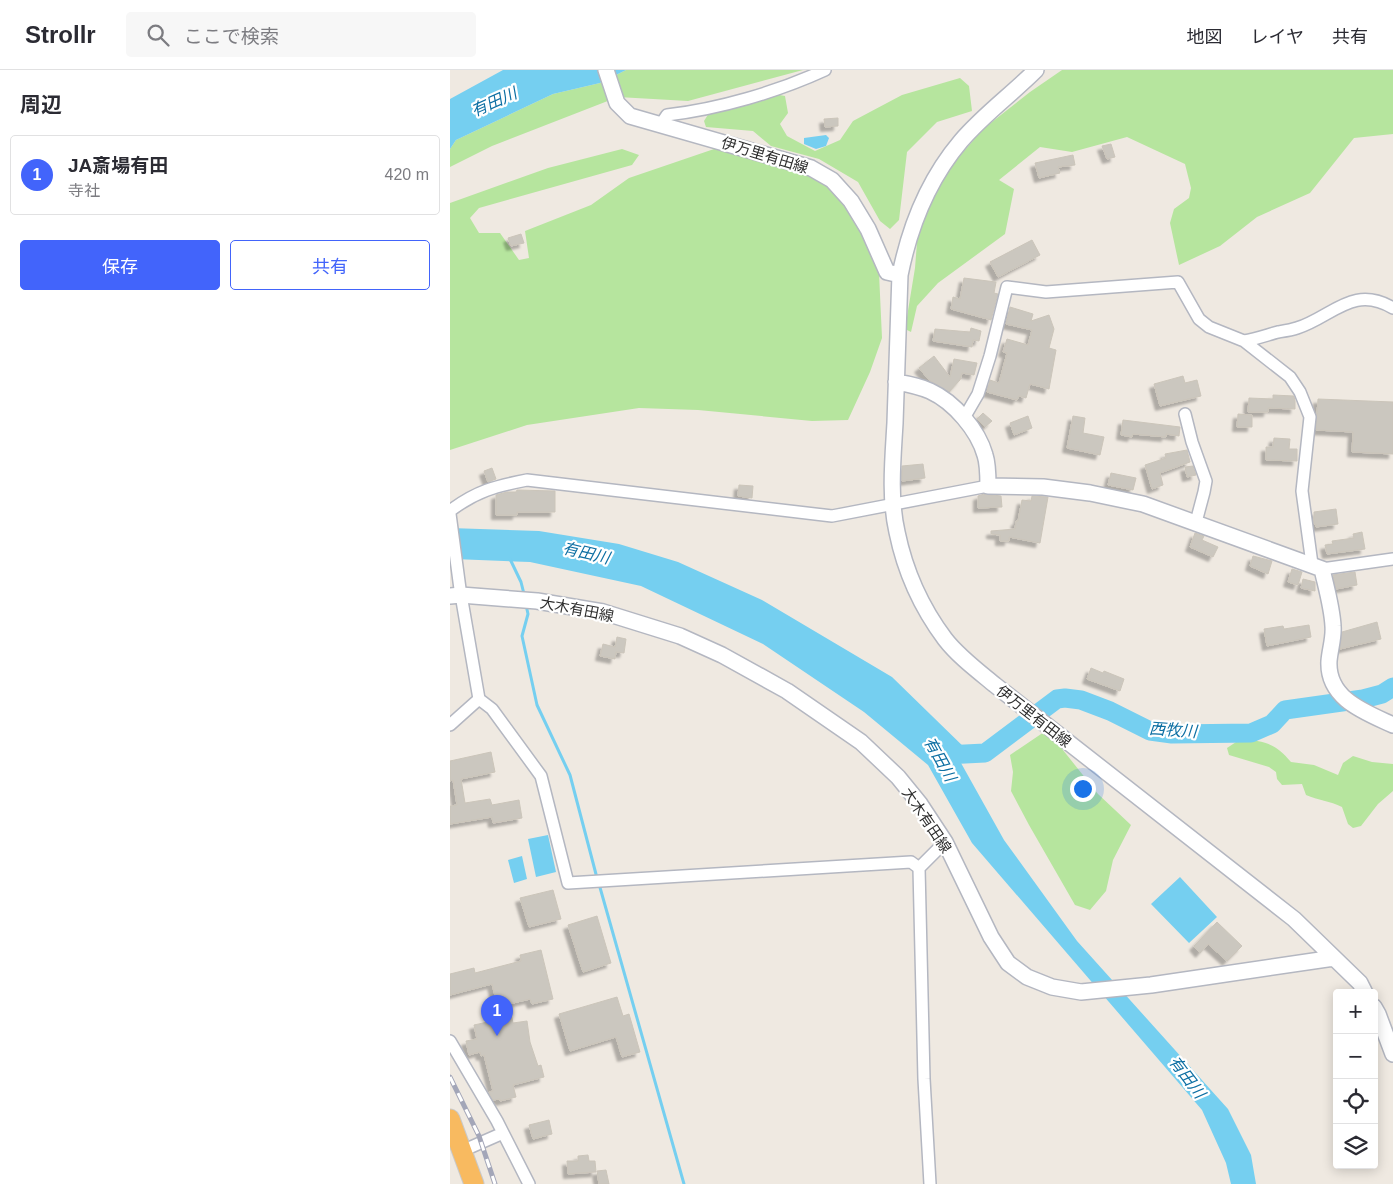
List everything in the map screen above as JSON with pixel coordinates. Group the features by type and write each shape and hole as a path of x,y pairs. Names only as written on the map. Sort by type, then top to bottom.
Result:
{"highway":[{"path":"450,1118 474,1184"}],"main road":[{"name":"伊万里有田線","path":"606,70 617,103 630,116 811,168 832,180 851,200 868,229 887,272 900,275"},
{"name":"伊万里有田線","path":"1036,70 961,140 945,162 920,205 905,248 900,275 894,505 897,532 910,578 921,602 946,640 968,662 1294,919 1334,958"},
{"path":"896,382 914,385 931,391 964,418 978,434 986,456 988,486 1044,487 1090,493 1143,504 1317,566 1333,626 1330,669 1335,686 1354,706 1393,725"},
{"name":"大木有田線","path":"456,591 537,600 603,612 680,636 722,655 787,691 861,742 898,777 920,804 945,842 990,937 1008,963 1027,978 1052,987 1081,992 1150,985 1334,958"},
{"path":"1334,958 1360,983 1364,989"},
{"path":"1378,1014 1393,1054"}],"street":[{"path":"662,124 667,115 721,106 810,77 825,70"},
{"path":"964,418 978,394 990,356 1007,286 1046,292 1178,282 1200,319 1209,327 1244,341 1290,377 1300,392 1310,417 1302,491 1317,566 1393,559"},
{"path":"1244,341 1297,328 1320,318 1344,303 1356,300 1380,301 1393,308"},
{"path":"1185,414 1192,442 1206,481 1196,522"},
{"path":"919,868 911,862 568,883 541,776 492,709 479,699 456,591 450,513 466,499 497,485 527,480 832,516 988,486"},
{"path":"450,725 479,699"},
{"path":"930,1184 924,1079 919,868 945,842"},
{"path":"450,1041 529,1184"},
{"path":"462,1151 503,1134"}],"green space":[{"path":"626,70 803,70 688,101 618,97 492,146 450,167 450,149 456,140 553,94 600,83"},
{"path":"1062,70 1393,70 1393,134 1354,138 1310,193 1257,217 1220,246 1179,265 1170,223 1174,209 1189,198 1191,188 1185,164 1127,137 1072,152 1040,147 999,180 1014,189 1005,234 938,283 917,306 911,332 905,329 915,268 918,230 945,173 983,129 1030,92"},
{"path":"960,78 969,86 972,111 937,122 907,152 899,220 890,229 880,221 858,182 819,159 771,146 753,131 706,127 704,121 709,113 774,94 785,96 788,113 780,124 787,136 815,151 840,140 853,121 902,95"},
{"path":"717,148 802,169 829,186 861,226 879,273 882,338 870,372 848,420 812,421 698,410 639,408 527,425 450,450 450,203 548,168 622,149 639,155 632,165 479,208 470,218 479,233 500,233 519,260 529,258 525,231 591,205 629,178"},
{"path":"1047,730 1098,794 1131,825 1113,860 1106,891 1090,910 1075,905 1011,791 1013,772 1010,755"},
{"path":"1239,740 1268,744 1291,762 1314,765 1338,775 1343,763 1353,756 1372,762 1393,764 1393,791 1378,804 1361,826 1353,828 1348,824 1342,807 1306,795 1302,784 1282,785 1277,779 1276,772 1269,767 1229,755 1227,748"}],"water":[{"name":"有田川","path":"503,70 626,70 600,83 553,94 456,140 450,149 450,99"},
{"path":"826,135 829,138 826,146 816,149 804,144 804,138"},
{"name":"有田川","path":"450,528 539,531 619,544 678,562 762,600 892,677 970,753 961,763 1004,840 1077,941 1228,1109 1251,1155 1256,1184 1231,1184 1226,1163 1202,1110 972,843 928,765 864,712 763,644 641,586 530,562 450,560"},
{"path":"548,835 556,872 536,877 528,839"},
{"path":"522,856 527,879 514,883 508,860"},
{"path":"1180,877 1217,917 1189,943 1151,904"}],"building":[{"path":"838,118 838,126 825,127 824,119"},
{"path":"1111,144 1115,157 1107,159 1102,146"},
{"path":"1073,155 1075,165 1058,167 1060,173 1039,178 1035,163"},
{"path":"521,234 524,243 511,246 508,238"},
{"path":"1032,240 1040,255 998,277 990,262"},
{"path":"964,278 996,282 994,293 998,294 991,320 951,309 953,297 960,299"},
{"path":"1010,307 1033,314 1031,321 1049,315 1054,329 1049,348 1056,350 1049,389 1030,384 1026,398 1019,396 1017,400 987,392 990,380 999,383 1007,353 1003,352 1007,339 1028,345 1032,330 1006,324"},
{"path":"971,328 981,331 979,341 973,340 972,347 933,341 935,329 970,332"},
{"path":"934,356 950,377 954,359 977,363 974,375 962,373 960,380 949,392 929,380 919,368"},
{"path":"1183,376 1185,383 1197,380 1201,396 1160,406 1154,384"},
{"path":"1273,395 1294,396 1295,409 1268,408 1268,412 1248,412 1249,398 1273,399"},
{"path":"1318,399 1393,402 1393,454 1352,452 1353,432 1316,430"},
{"path":"983,413 992,421 985,427 977,419"},
{"path":"1238,414 1252,415 1252,427 1237,427"},
{"path":"1028,416 1032,428 1014,435 1010,423"},
{"path":"1073,416 1085,418 1083,433 1104,437 1100,455 1067,448"},
{"path":"1123,420 1180,427 1179,436 1166,434 1166,437 1133,434 1132,437 1121,435"},
{"path":"1274,438 1290,439 1289,449 1297,449 1297,461 1266,460 1266,447 1273,447"},
{"path":"1187,450 1190,462 1160,473 1163,485 1152,489 1145,465 1166,458 1165,454"},
{"path":"923,464 925,478 902,481 902,466"},
{"path":"1193,466 1196,475 1187,477 1185,467"},
{"path":"492,468 496,479 488,482 484,471"},
{"path":"1111,473 1136,478 1133,490 1108,485"},
{"path":"739,485 753,486 752,498 738,496"},
{"path":"517,490 555,491 555,512 517,512 517,515 496,515 496,495 516,492"},
{"path":"984,494 1001,496 1002,507 978,508 978,496"},
{"path":"1032,496 1048,497 1040,543 1009,537 1009,541 1000,541 1000,535 991,534 991,531 1015,529 1022,500 1031,501"},
{"path":"1336,509 1338,524 1316,527 1316,524 1314,524 1314,512"},
{"path":"1362,532 1365,549 1327,554 1325,545 1333,544 1332,541 1354,538 1353,534"},
{"path":"1195,533 1204,536 1202,540 1218,547 1213,557 1190,547"},
{"path":"1253,556 1272,561 1268,574 1250,566"},
{"path":"1292,569 1302,572 1298,585 1288,582"},
{"path":"1355,572 1357,585 1336,589 1333,575"},
{"path":"1303,579 1315,582 1315,591 1301,588"},
{"path":"1377,622 1381,639 1340,649 1342,632"},
{"path":"1309,625 1311,637 1267,646 1264,629 1283,626 1284,629"},
{"path":"617,637 626,639 624,653 616,652 615,659 600,656 603,644 615,647"},
{"path":"1091,668 1124,679 1120,691 1087,679"},
{"path":"491,752 495,772 461,779 465,803 490,799 492,805 519,800 522,818 493,823 492,817 450,824 450,806 457,805 453,780 450,781 450,761"},
{"path":"553,890 561,919 529,927 520,898"},
{"path":"597,916 611,963 583,972 568,925"},
{"path":"1217,922 1242,946 1227,961 1208,944 1200,953 1194,946"},
{"path":"541,950 553,999 532,1004 530,999 509,1004 513,1023 527,1021 530,1042 538,1066 541,1065 544,1077 513,1085 516,1097 500,1101 500,1099 493,1100 489,1092 493,1091 484,1055 481,1056 480,1052 469,1055 466,1041 477,1039 474,1025 501,1019 492,984 450,995 450,974 474,968 475,973 521,961 520,955"},
{"path":"617,997 623,1016 629,1014 640,1052 622,1057 616,1037 570,1051 559,1014"},
{"path":"549,1120 552,1134 533,1139 529,1125"},
{"path":"588,1155 589,1161 595,1161 596,1172 568,1174 567,1161 578,1161 578,1156"},
{"path":"606,1170 609,1184 599,1184 597,1171"}],"waterway":[{"path":"510,559 521,582 524,594"},
{"path":"526,605 528,614 522,636 537,705 570,775 597,878"},
{"name":"西牧川","path":"945,755 985,753 1057,699 1081,700 1110,711 1150,731 1172,734 1251,733 1272,724 1285,710 1363,699 1382,694 1393,687"},
{"path":"599,884 684,1184"}],"railway":[{"path":"450,1077 479,1136 495,1184"}],"place":[{"name":"JA斎場有田","path":"497,1036"}]}
